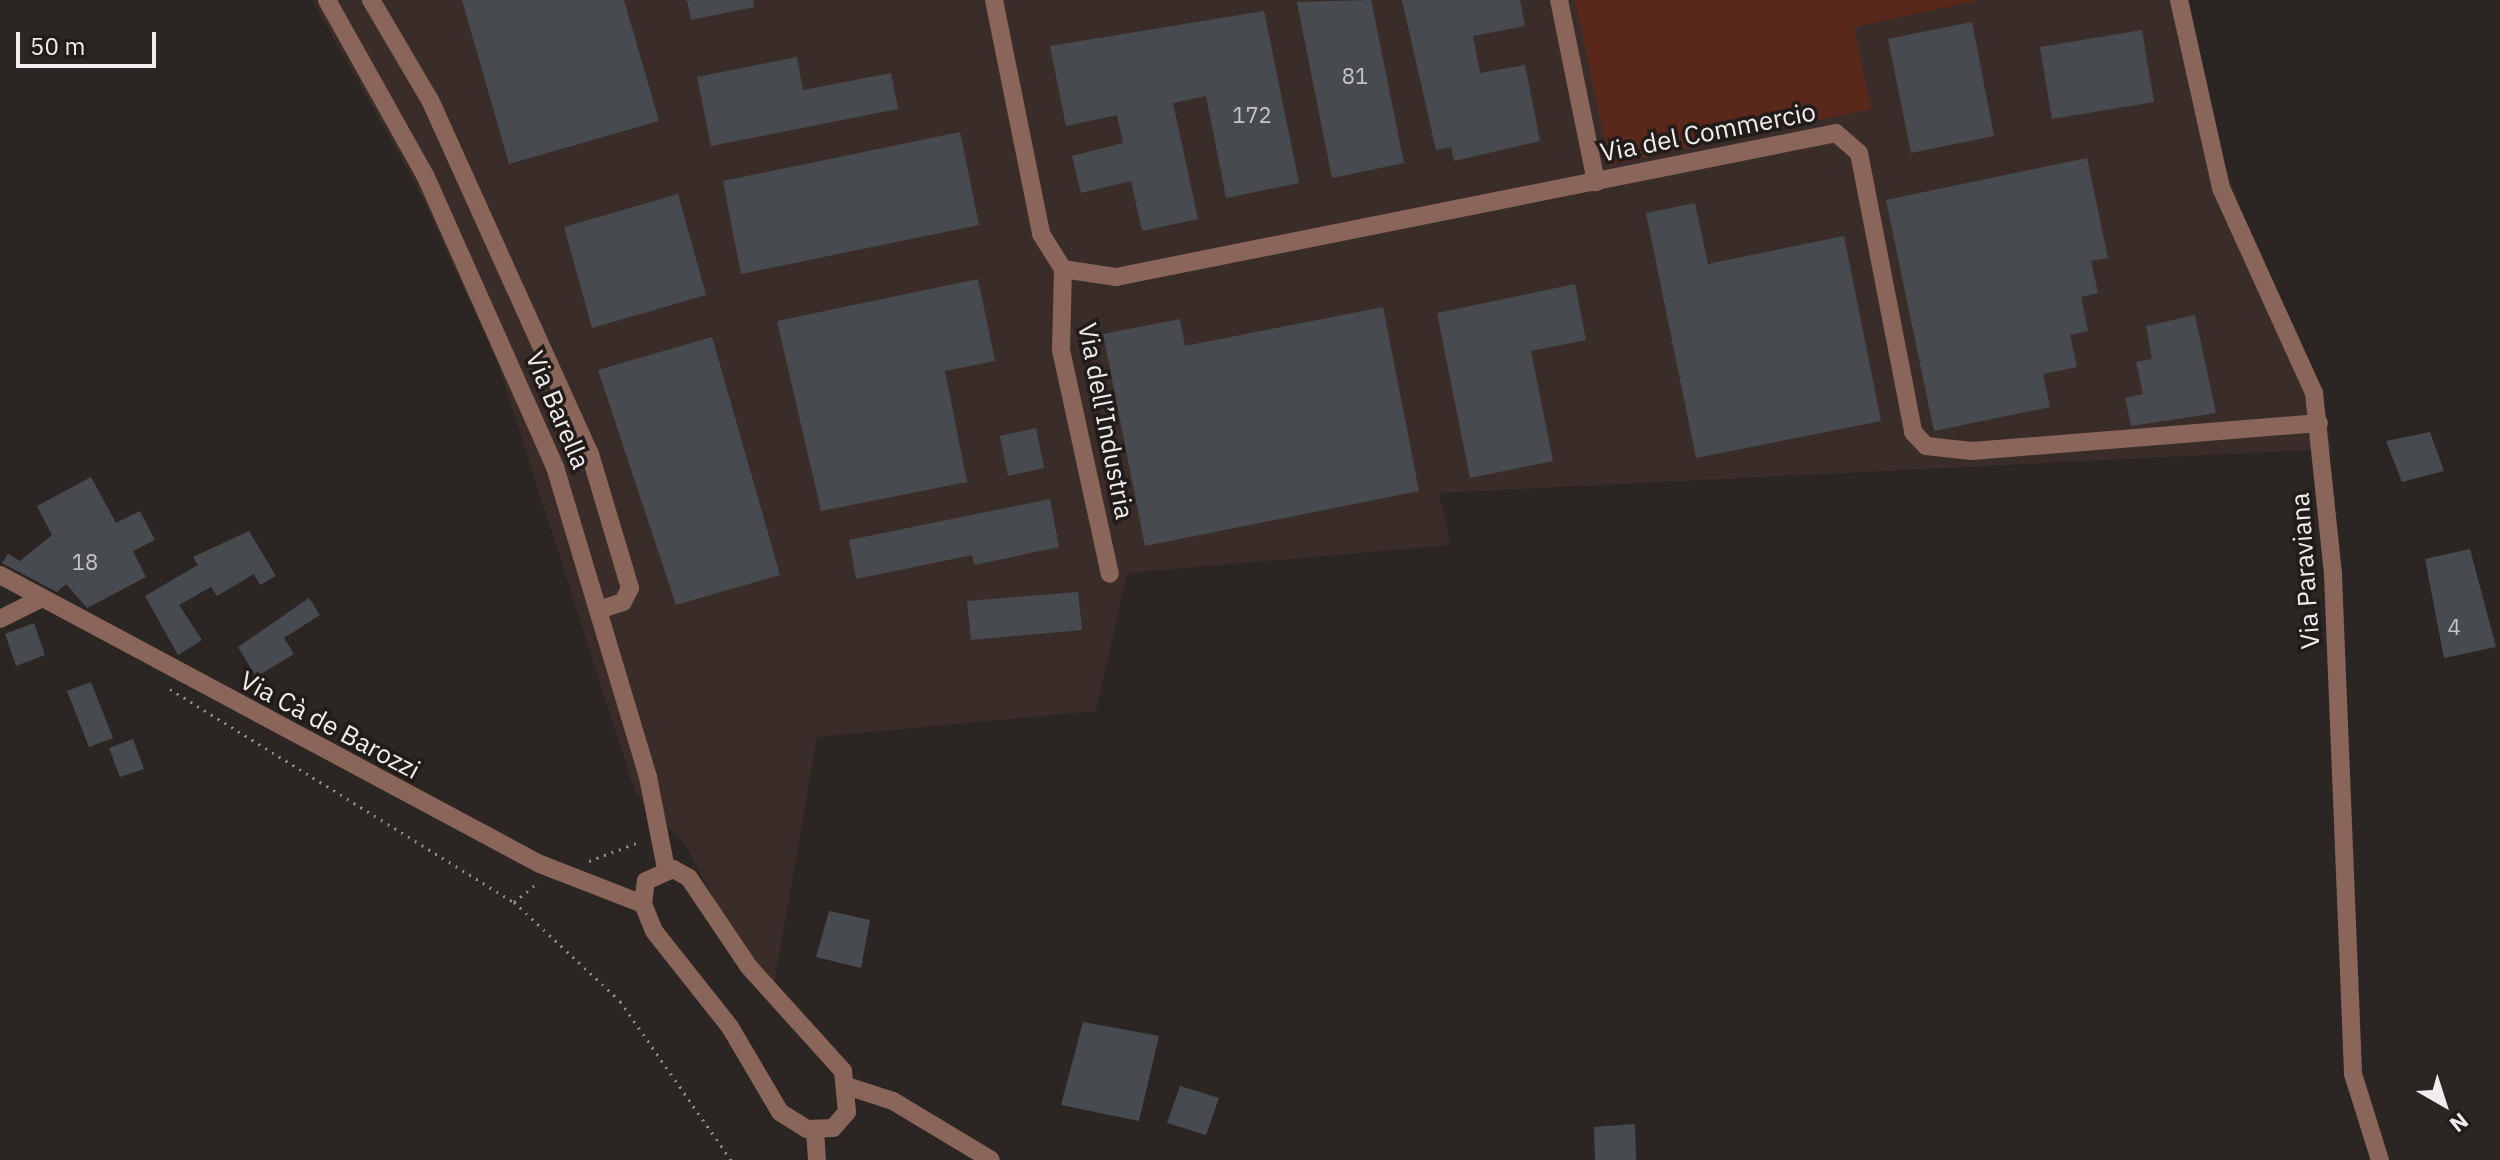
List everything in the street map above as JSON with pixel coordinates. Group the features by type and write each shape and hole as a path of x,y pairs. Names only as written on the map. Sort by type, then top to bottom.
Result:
{"street":[{"name":"Via Barella","path":"327,0 404,132 465,259 555,467 601,609 666,869"},
{"path":"371,0 439,120 590,454 630,588 623,602 601,609"},
{"path":"994,0 1041,234 1063,269"},
{"path":"1559,0 1596,182"},
{"name":"Via Paraviana","path":"2179,0 2221,188 2303,361 2319,423 2343,771 2344,971 2353,1074 2380,1160"},
{"name":"Via del Commercio","path":"1063,269 1116,277 1596,182 1846,137 1859,153 1913,432 1935,449 2319,423"},
{"name":"Via dell’Industria","path":"1063,269 1061,350 1110,574"},
{"name":"Via Cà de Barozzi","path":"0,575 540,864 643,904"},
{"path":"0,619 40,599"},
{"path":"666,869 689,878 749,967 834,1059 847,1086 842,1120 815,1131 780,1112 730,1027 662,944 643,904 646,881 666,869"},
{"path":"847,1086 893,1101 991,1160"},
{"path":"815,1131 817,1160"}],"path":[{"path":"163,685 514,902 620,1001 731,1160"},
{"path":"580,863 639,842"},
{"path":"514,902 543,878"}],"shaded area":[{"path":"312,0 2189,0 2218,144 2249,235 2322,387 2331,449 1439,493 1451,545 1127,573 1096,711 817,737 774,985 726,923 687,847 635,792 498,364 418,188"},
{"path":"1575,0 1976,1 1854,27 1871,109 1610,165"}],"building":[{"path":"462,0 624,0 659,121 509,164"},
{"path":"687,0 753,0 754,7 691,20"},
{"path":"1371,0 1404,163 1332,178 1297,2"},
{"path":"1402,0 1520,0 1525,26 1473,36 1480,73 1525,65 1540,141 1454,161 1451,147 1436,150"},
{"path":"1264,11 1299,183 1226,198 1206,96 1173,103 1198,219 1142,231 1131,181 1081,193 1072,156 1123,143 1117,115 1066,126 1050,46"},
{"path":"1972,22 1994,136 1911,153 1888,39"},
{"path":"2142,30 2154,102 2052,119 2040,47"},
{"path":"797,57 803,90 891,73 898,109 711,146 697,77"},
{"path":"960,132 979,225 741,274 723,181"},
{"path":"2087,158 2108,258 2091,261 2098,293 2081,297 2088,331 2070,335 2077,367 2043,374 2050,407 1934,431 1886,200"},
{"path":"678,194 706,295 592,328 564,227"},
{"path":"1695,203 1708,264 1844,236 1881,421 1696,458 1646,213"},
{"path":"978,279 995,361 945,371 967,482 821,511 777,321"},
{"path":"1575,284 1586,340 1531,351 1553,461 1470,478 1437,313"},
{"path":"1383,307 1419,491 1145,546 1103,334 1180,319 1185,346"},
{"path":"2195,315 2216,413 2131,426 2125,398 2143,394 2136,362 2152,359 2146,326"},
{"path":"712,337 780,575 676,605 598,370"},
{"path":"1036,428 1044,468 1008,476 1000,436"},
{"path":"2430,432 2444,471 2402,482 2386,441"},
{"path":"91,477 116,523 140,511 155,540 133,551 146,577 87,608 66,584 57,592 2,563 8,554 20,561 52,535 37,506"},
{"path":"1050,499 1059,547 974,565 972,555 856,579 849,540"},
{"path":"249,531 276,576 260,585 254,574 217,596 211,587 179,605 202,640 178,655 145,596 198,565 193,557"},
{"path":"2470,549 2496,647 2444,658 2425,559"},
{"path":"1078,592 1082,630 971,640 967,601"},
{"path":"309,598 320,615 284,638 294,654 256,677 238,647"},
{"path":"34,623 45,655 16,666 5,634"},
{"path":"91,682 113,738 89,747 67,691"},
{"path":"133,739 144,769 120,777 109,748"},
{"path":"829,911 870,920 861,968 816,957"},
{"path":"1083,1022 1159,1036 1139,1121 1061,1105"},
{"path":"1180,1086 1219,1098 1206,1135 1167,1123"},
{"path":"1635,1124 1636,1160 1595,1160 1594,1127"}]}
